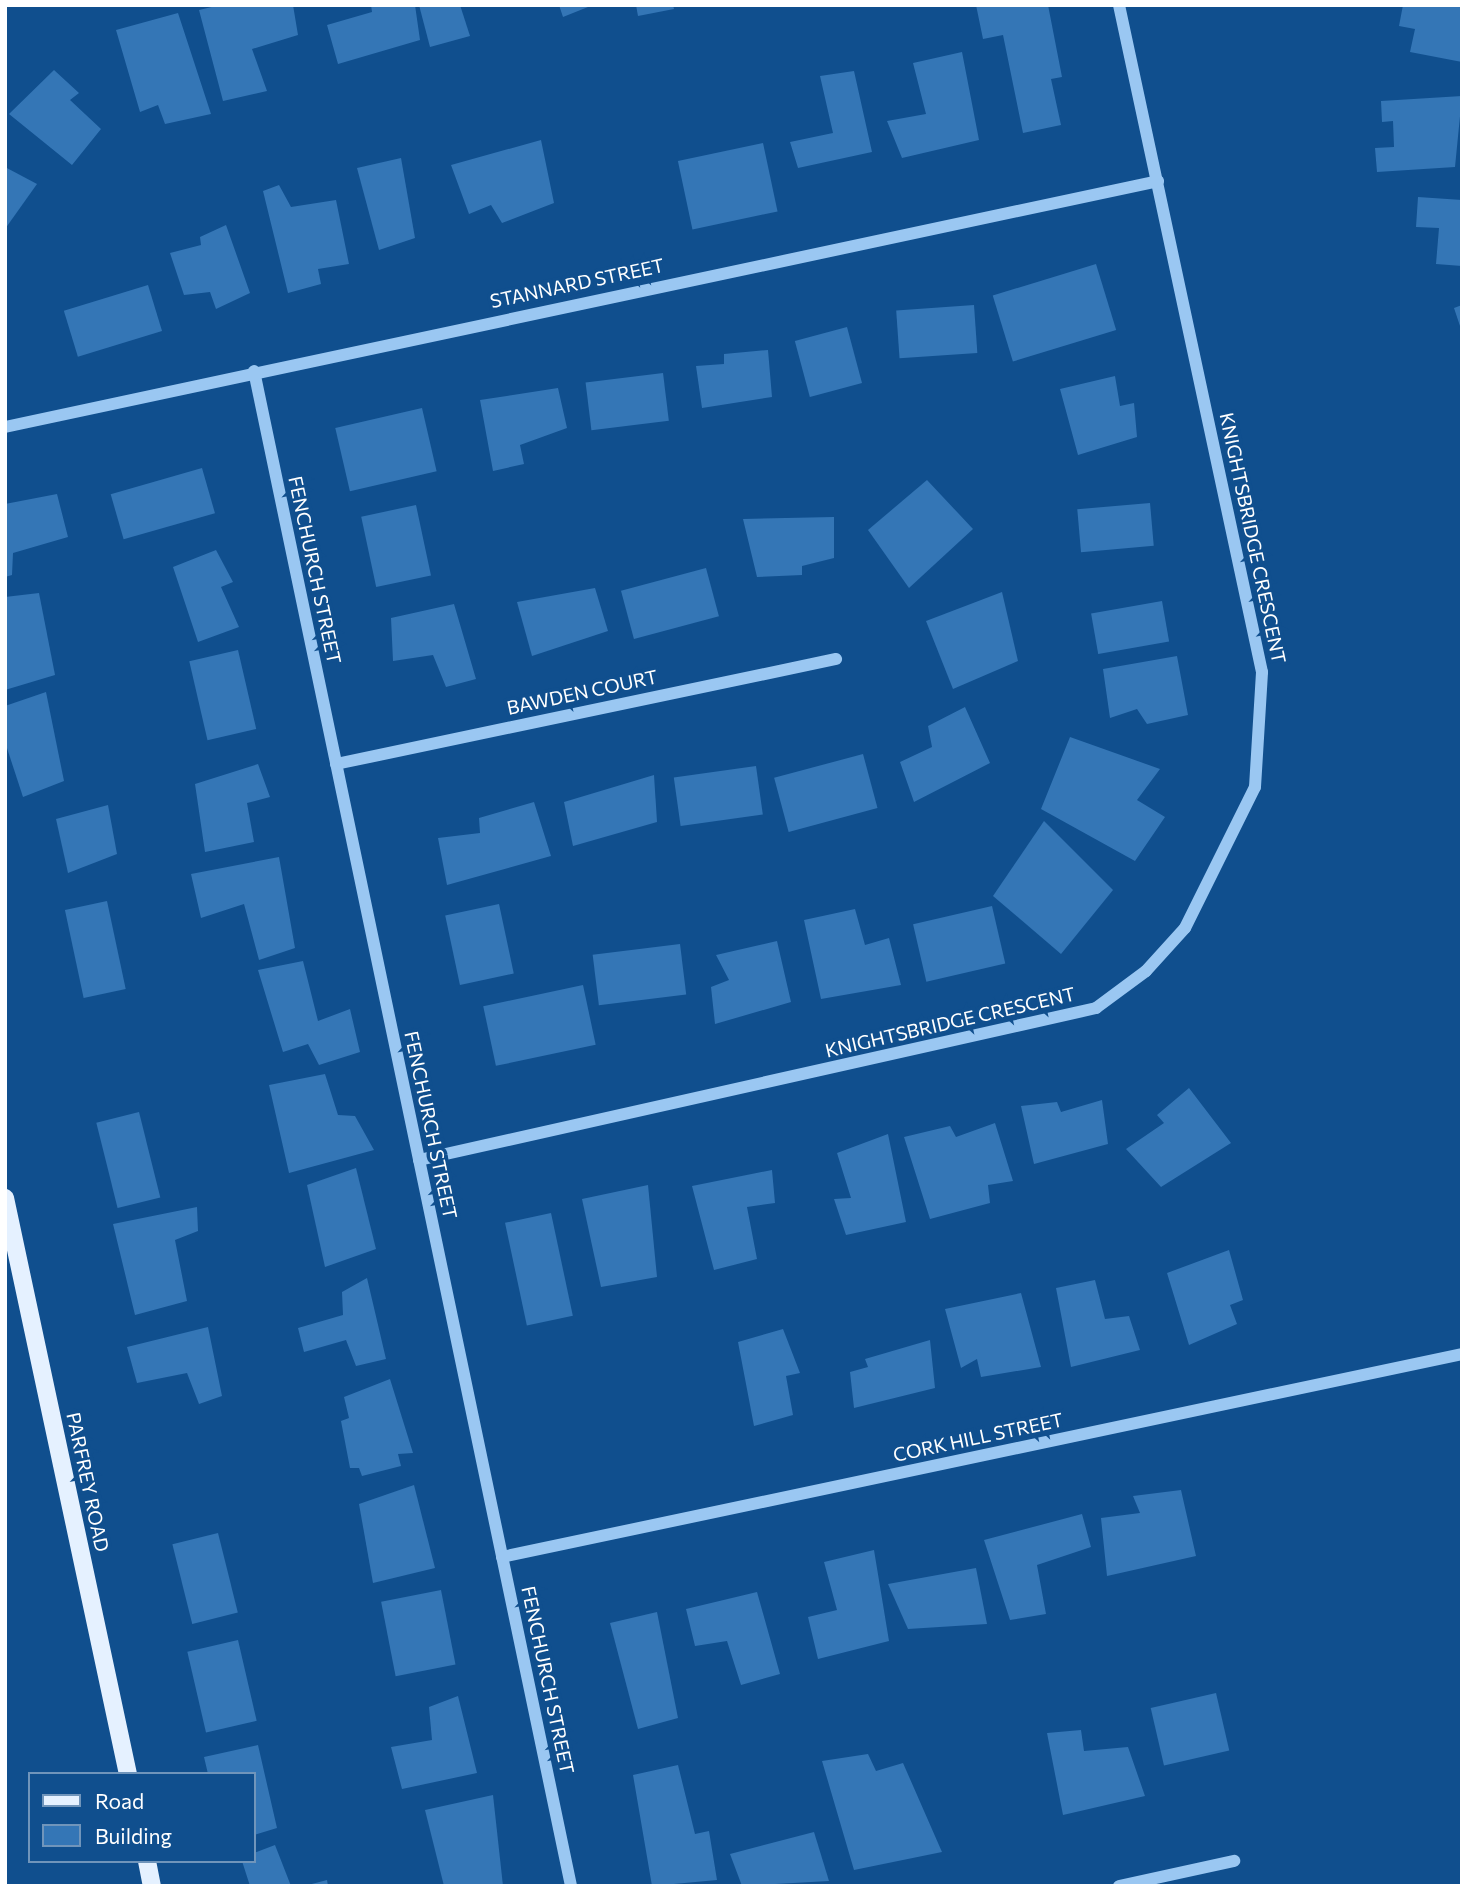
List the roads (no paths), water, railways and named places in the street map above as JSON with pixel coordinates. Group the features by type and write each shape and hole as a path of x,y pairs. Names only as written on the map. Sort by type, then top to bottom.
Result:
{"main road":[{"name":"PARFREY ROAD","path":"5,1198 128,1772"},
{"path":"147,1863 152,1886"}],"street":[{"name":"KNIGHTSBRIDGE CRESCENT","path":"419,1160 1096,1008 1146,971 1185,928 1255,787 1262,672 1119,5"},
{"name":"STANNARD STREET","path":"5,427 1158,181"},
{"name":"FENCHURCH STREET","path":"254,372 572,1886"},
{"name":"BAWDEN COURT","path":"336,764 835,659"},
{"name":"CORK HILL STREET","path":"502,1557 1462,1354"},
{"path":"1119,1886 1234,1861"}]}
